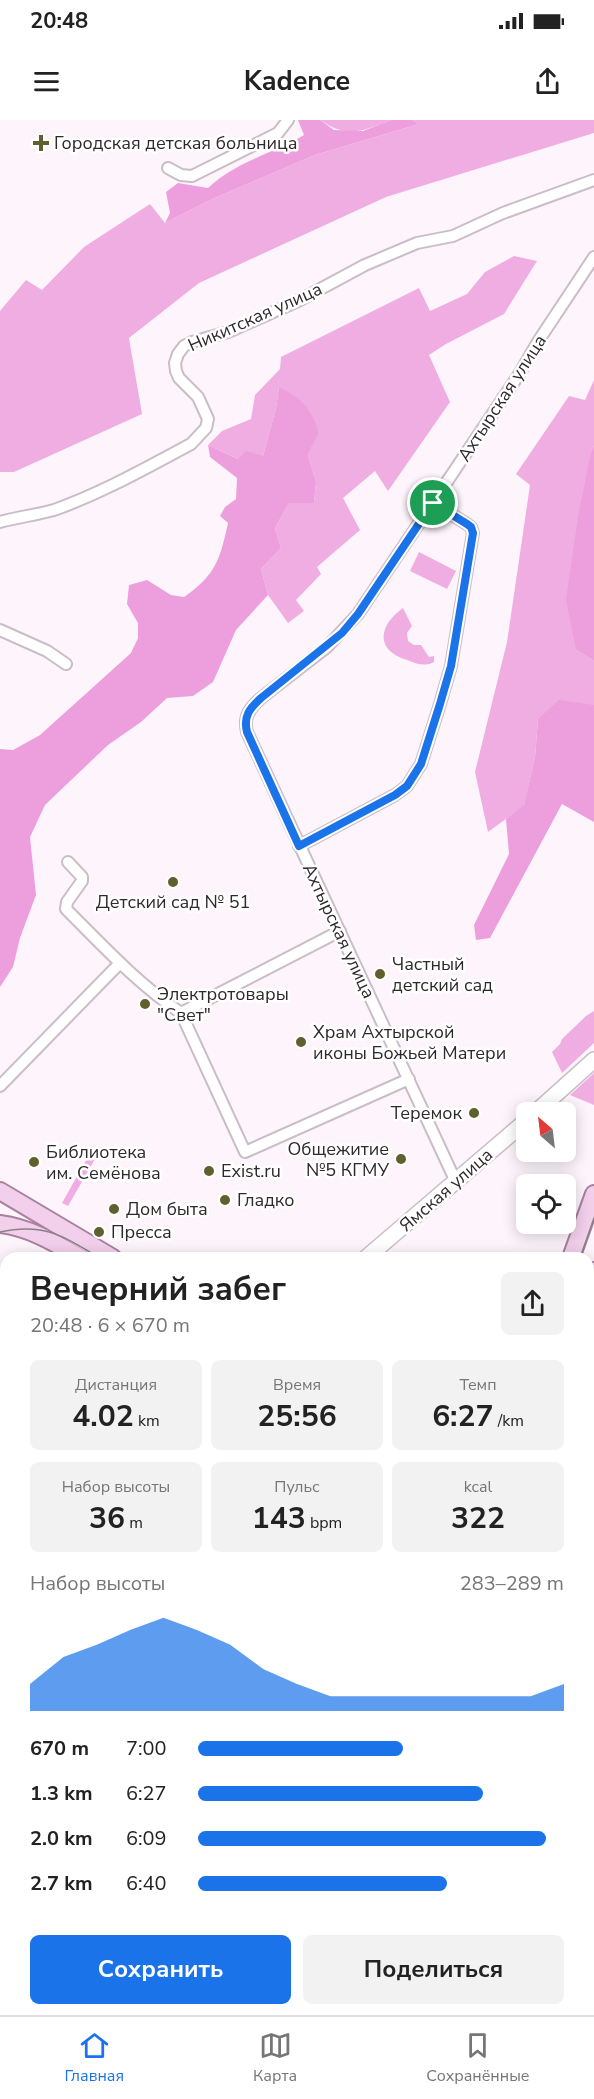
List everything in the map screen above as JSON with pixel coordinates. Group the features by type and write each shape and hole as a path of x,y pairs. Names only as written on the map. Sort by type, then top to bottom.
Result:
{"main road":[{"path":"547,1102 594,1060"},
{"name":"Ямская улица","path":"373,1252 516,1130"},
{"path":"0,1191 103,1252"},
{"path":"573,1252 594,1194"},
{"path":"0,1224 25,1228 70,1252"}],"street":[{"path":"168,168 181,175 192,176 278,133 288,120"},
{"name":"Никитская улица","path":"0,522 51,511 106,490 191,444 201,435 208,419 205,408 198,397 179,378 175,363 184,346 228,332 288,306 364,265 417,243 453,236 503,213 594,180"},
{"name":"Ахтырская улица","path":"456,1182 247,732 246,716 251,707 342,633 358,614 518,376 594,257"},
{"path":"299,846 395,795 407,786 421,764 451,666 473,533 467,524 433,503"},
{"path":"0,630 47,651 66,664"},
{"path":"68,862 82,877 82,881 67,902 66,909 120,963 163,1001 181,1013 245,1152 409,1079"},
{"path":"181,1013 340,931"},
{"path":"0,1086 120,963"}],"shaded area":[{"path":"298,120 320,120 334,130 363,131 391,120 413,120 419,124 315,155 208,201 165,223 170,213 166,192 178,183 208,188 230,171 304,135"},
{"path":"320,120 391,120 363,130 347,131 339,130"},
{"path":"413,120 594,120 594,133 386,197 199,283 129,338 142,414 14,472 0,472 0,311 26,280 42,290 84,247 150,204 165,223 208,201 315,155 419,124"},
{"path":"514,256 537,261 504,314 429,355 450,402 388,491 375,471 343,498 360,530 317,567 321,574 296,600 304,611 288,623 268,595 261,569 281,548 275,528 289,503 314,503 316,482 308,455 319,431 279,387 276,408 263,456 238,459 208,445 222,431 251,419 255,395 280,369 281,357 419,288 430,311 467,294 485,272"},
{"path":"594,380 594,446 591,452 576,650 594,661 594,705 538,719 535,757 524,806 488,832 475,772 507,642 530,485 516,474 569,396 585,400"},
{"path":"279,387 304,405 319,432 308,455 316,482 314,503 289,503 275,528 281,548 261,569 268,595 236,630 213,682 193,696 167,698 141,722 108,745 45,805 30,837 36,895 20,938 13,967 0,987 0,749 13,750 40,735 131,653 138,638 138,623 127,604 129,585 147,580 171,595 184,597 210,573 219,556 228,523 220,516 225,507 236,499 237,478 210,457 208,445 238,459 246,451 263,456 276,408"},
{"path":"594,446 594,661 576,650 566,600 578,517"},
{"path":"419,552 456,571 447,589 410,571"},
{"path":"403,608 412,626 407,633 408,641 414,645 421,645 429,657 434,656 434,662 424,665 414,663 397,656 385,644 385,630 389,622"},
{"path":"559,700 594,705 594,822 562,804 490,938 476,940 474,925 509,854 506,819 524,805 535,757 538,719"},
{"path":"594,1011 594,1043 562,1073 552,1052 562,1039"},
{"path":"594,1073 594,1105 570,1095"},
{"path":"89,1155 95,1159 68,1206 62,1203"}],"tram line":[{"path":"582,1252 594,1218"},
{"path":"0,1232 16,1229 42,1230 64,1238 89,1252"}],"place":[{"name":"Городская детская больница","path":"41,143"},
{"name":"Детский сад № 51","path":"173,882"},
{"name":"Частный детский сад","path":"380,974"},
{"name":"Электротовары \"Свет\"","path":"145,1004"},
{"name":"Храм Ахтырской иконы Божьей Матери","path":"301,1042"},
{"name":"Теремок","path":"474,1113"},
{"name":"Общежитие №5 КГМУ","path":"401,1159"},
{"name":"Библиотека им. Семёнова","path":"34,1162"},
{"name":"Exist.ru","path":"209,1171"},
{"name":"Гладко","path":"225,1200"},
{"name":"Дом быта","path":"114,1209"},
{"name":"Пресса","path":"99,1232"}],"route":[{"path":"433,503 471,527 473,533 451,666 421,764 407,786 395,795 299,846 247,732 246,716 251,707 261,698 342,633 358,614 433,503"}]}
